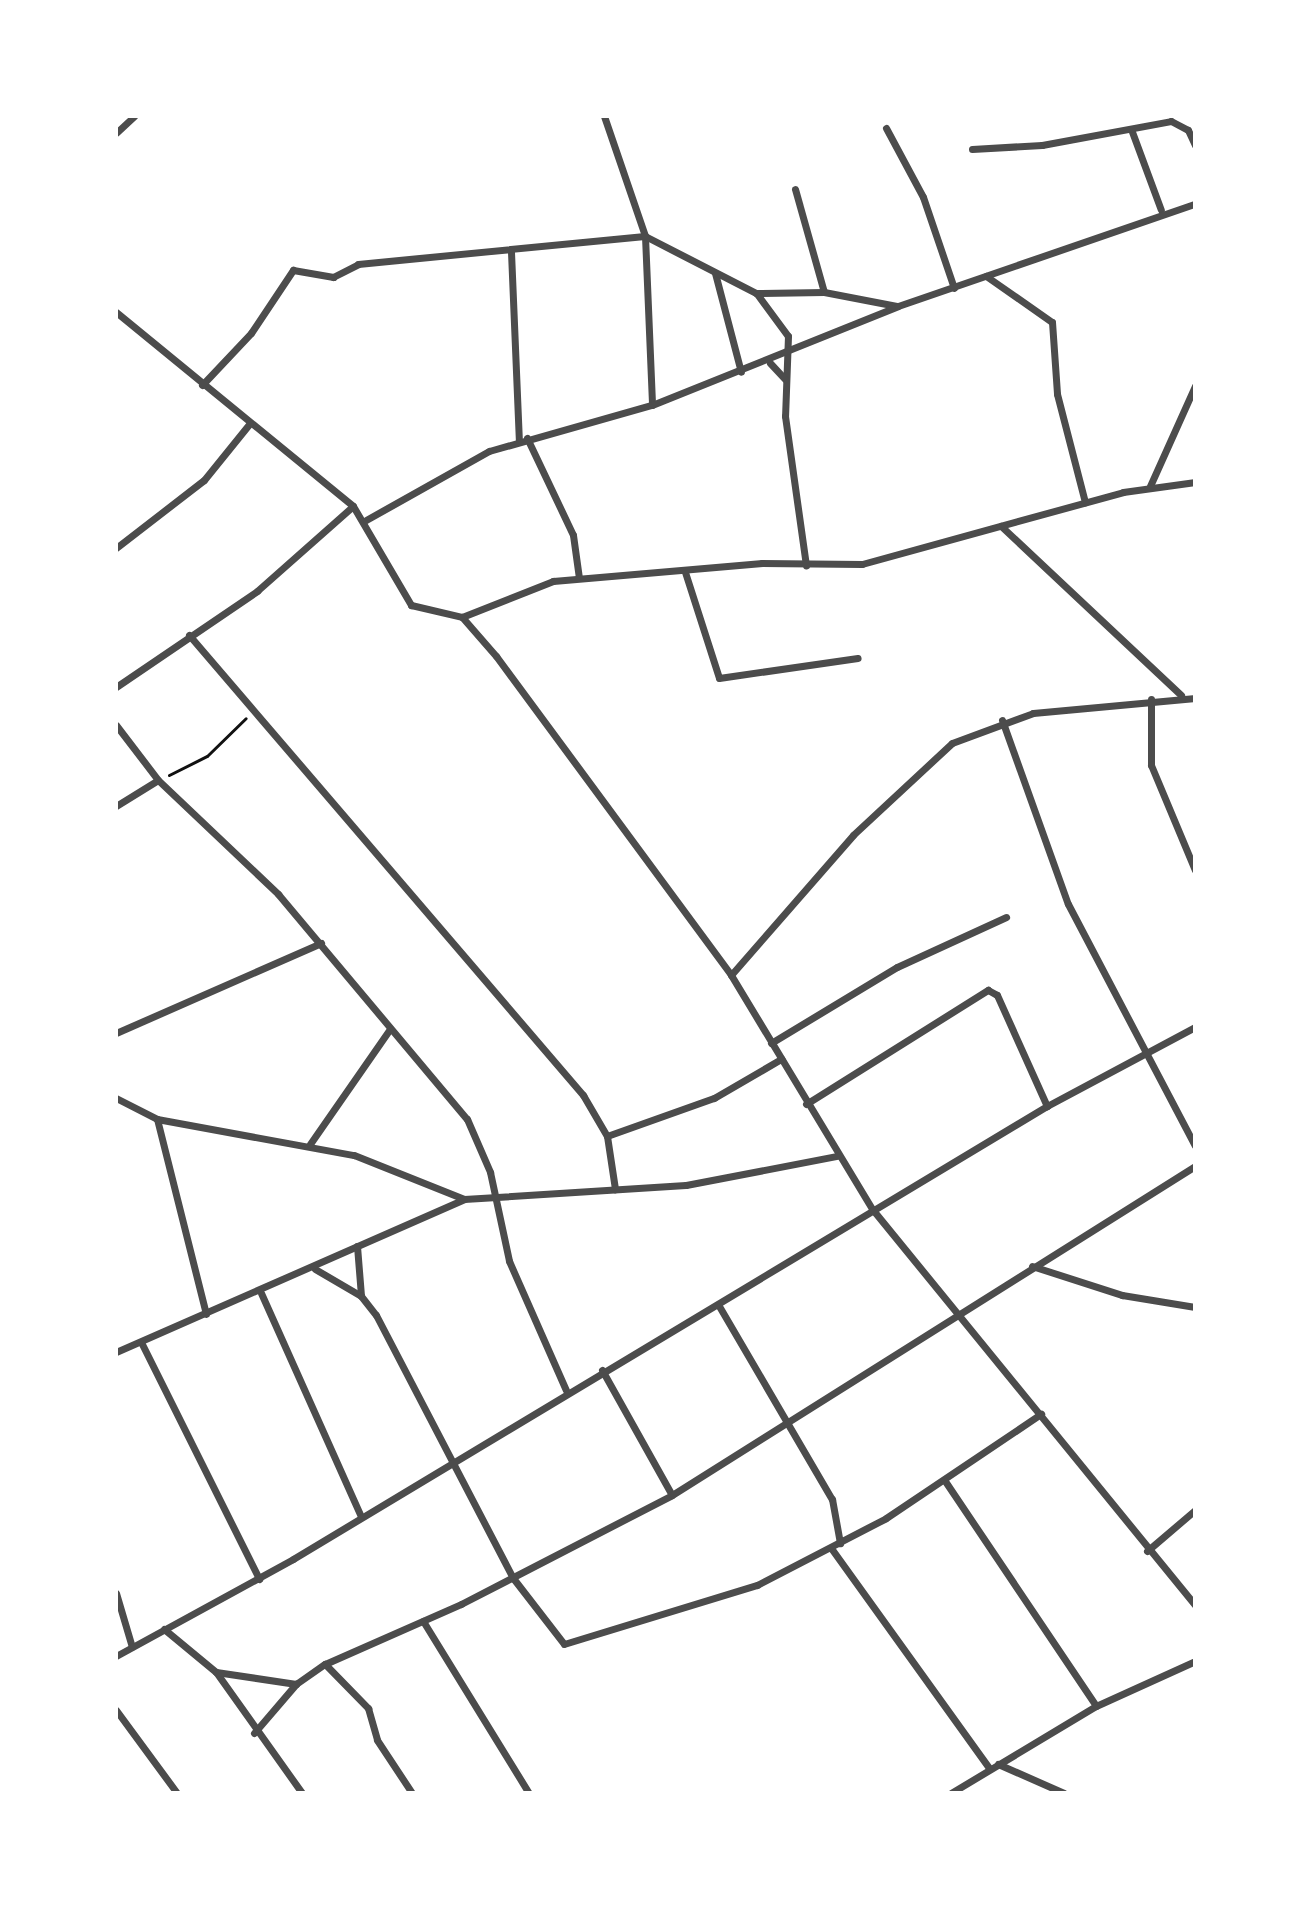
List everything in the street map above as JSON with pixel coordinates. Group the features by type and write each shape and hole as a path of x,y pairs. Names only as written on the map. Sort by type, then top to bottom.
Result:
{"street":[{"path":"116,133 134,116"},
{"path":"604,116 645,236 652,405"},
{"path":"972,149 1171,121 1188,130 1195,145"},
{"path":"886,128 923,197 954,288"},
{"path":"1131,129 1161,210"},
{"path":"795,189 824,292"},
{"path":"366,520 438,475 523,440 652,405 770,363 898,306 1161,210 1193,204 1195,213"},
{"path":"202,385 251,333 293,270 333,277 358,264 511,252 645,236 756,293 784,325 789,356 785,379 806,566"},
{"path":"511,252 523,440 573,535 579,578"},
{"path":"715,273 741,372"},
{"path":"986,276 1052,322 1057,394 1085,502"},
{"path":"756,293 824,292 898,306"},
{"path":"116,312 353,506 366,520 411,605 462,617 533,702 731,975 837,1156 873,1210 1041,1414 1147,1551 1195,1605"},
{"path":"770,363 785,379"},
{"path":"1150,486 1195,386"},
{"path":"116,548 204,480 250,423"},
{"path":"462,617 525,587 579,578 862,564 1085,502 1150,486 1195,482"},
{"path":"116,687 257,591 353,506"},
{"path":"1001,526 1181,695"},
{"path":"685,572 719,678 858,658"},
{"path":"189,635 251,713 352,816 583,1095 607,1136 615,1189"},
{"path":"731,975 928,760 1002,720 1181,695 1195,698"},
{"path":"1151,699 1151,765 1195,870"},
{"path":"1002,720 1068,904 1149,1053 1195,1146"},
{"path":"116,725 158,780 321,943 467,1119 485,1155 492,1196 513,1273 566,1390"},
{"path":"116,806 158,780"},
{"path":"771,1043 897,967 1006,917"},
{"path":"116,1033 321,943"},
{"path":"806,1104 988,990 1047,1106"},
{"path":"116,1656 259,1579 454,1464 566,1390 719,1306 1047,1106 1195,1027"},
{"path":"310,1144 390,1029"},
{"path":"607,1136 714,1098 781,1059"},
{"path":"116,1098 157,1119 310,1144 414,1174 464,1199"},
{"path":"157,1119 206,1314"},
{"path":"116,1352 261,1293 464,1199 686,1185 837,1156"},
{"path":"254,1733 296,1684 325,1664 513,1578 672,1495 1195,1166"},
{"path":"357,1246 361,1296 513,1578 557,1640 573,1644 757,1585 831,1548 945,1481 1041,1414"},
{"path":"1032,1266 1122,1295 1195,1307"},
{"path":"315,1269 361,1296"},
{"path":"261,1293 361,1517"},
{"path":"719,1306 784,1426 832,1499 840,1543"},
{"path":"141,1342 259,1579"},
{"path":"602,1370 672,1495"},
{"path":"945,1481 1096,1706"},
{"path":"1147,1551 1195,1510"},
{"path":"831,1548 994,1766 1064,1793"},
{"path":"116,1593 132,1647"},
{"path":"423,1621 529,1793"},
{"path":"164,1629 216,1672 254,1733 302,1793"},
{"path":"951,1793 1096,1706 1195,1661"},
{"path":"325,1664 368,1708 377,1740 412,1793"},
{"path":"216,1672 296,1684"},
{"path":"116,1710 177,1793"}],"path":[{"path":"158,780 207,756 251,713"}]}
